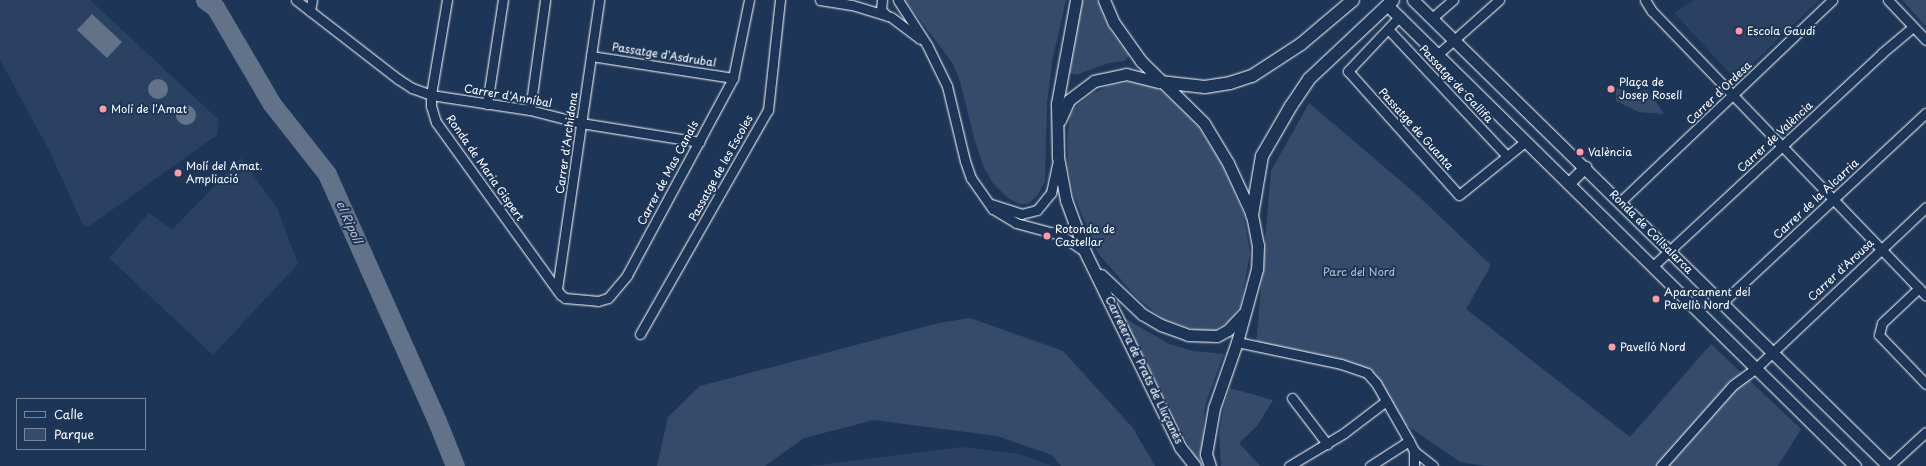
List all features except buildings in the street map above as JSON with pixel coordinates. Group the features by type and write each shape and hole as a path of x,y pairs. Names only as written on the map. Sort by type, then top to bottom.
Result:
{"main road":[{"path":"1160,82 1205,87 1230,83 1252,76 1301,44 1353,0"},
{"path":"1252,215 1262,156 1271,138 1309,79 1387,2"}],"street":[{"path":"296,0 412,88 431,94"},
{"path":"310,11 312,0"},
{"name":"Ronda de Maria Gispert","path":"446,0 431,94 431,106 436,122 556,289"},
{"path":"487,104 503,0"},
{"path":"530,110 545,0"},
{"name":"Carrer d'Archidona","path":"556,289 599,0"},
{"name":"Carrer de Mas Canals","path":"556,289 565,298 598,301 608,298 627,275 733,78 749,0"},
{"name":"Passatge de les Escoles","path":"640,334 768,110 780,0"},
{"path":"820,0 852,5 889,16 899,12 900,2"},
{"name":"Carretera de Prats de Lluçanès","path":"1076,0 1061,74 1058,127 1058,157 1066,200 1086,252 1097,271 1180,447 1195,466"},
{"name":"Carretera de Prats de Lluçanès","path":"1104,0 1114,23 1126,41 1160,82 1186,102 1207,128 1228,163 1252,215 1258,245 1257,263 1246,312 1214,408 1206,454 1210,466"},
{"name":"Ronda de Collsalarca","path":"1413,0 1723,302 1888,466"},
{"path":"1432,18 1453,0"},
{"path":"1437,55 1499,0"},
{"path":"1645,0 1652,12 1926,296"},
{"name":"Carrer d'Ordesa","path":"1620,202 1734,96 1832,0"},
{"path":"1888,0 1926,40"},
{"path":"852,5 881,1 881,10 927,45"},
{"path":"900,2 927,45 947,86 964,161 971,178 989,203 1006,219 1056,232 1086,252"},
{"name":"Ronda de Collsalarca","path":"1387,2 1398,18 1654,266 1855,466"},
{"name":"Passatge de Guanta","path":"1398,18 1348,71 1459,195 1526,142"},
{"name":"Carrer de València","path":"1654,266 1783,147 1889,46 1914,27"},
{"name":"Passatge de Gallifa","path":"1388,29 1507,156"},
{"name":"Passatge d'Asdrubal","path":"591,56 733,78"},
{"name":"Carretera de Prats de Lluçanès","path":"1058,127 1069,100 1094,81 1126,74 1160,82"},
{"name":"Carrer d'Anníbal","path":"431,94 530,110 581,123 699,142"},
{"name":"Carrer de la Alcarria","path":"1723,302 1926,113"},
{"path":"989,203 1021,214 1037,210 1051,193 1058,157"},
{"path":"1569,183 1584,167"},
{"name":"Carrer d'Arousa","path":"1661,466 1733,385 1756,368 1771,351 1926,207"},
{"name":"Carretera de Prats de Lluçanès","path":"1097,271 1142,314 1161,325 1188,336 1216,336 1228,330 1246,312"},
{"path":"1919,288 1882,323 1880,328 1882,340 1926,384"},
{"path":"1237,342 1357,368 1371,378 1414,451 1433,466"},
{"path":"1292,398 1327,444"},
{"path":"1289,466 1327,444 1386,402"},
{"path":"1888,466 1926,432"},
{"path":"1370,466 1409,441"},
{"path":"1414,451 1414,466"}],"shaded area":[{"path":"0,0 90,0 219,120 217,135 88,227 83,225 50,152 0,60"},
{"name":"Escola Gaudí","path":"1694,0 1819,0 1736,80 1674,13"},
{"path":"92,14 122,42 107,58 77,30"},
{"path":"158,79 165,82 168,89 165,96 158,99 151,96 148,89 151,82"},
{"path":"182,105 190,105 196,111 196,119 190,125 182,125 176,119 176,111"},
{"path":"241,158 277,208 298,264 213,355 109,258 149,213 172,230"},
{"path":"962,447 1020,454 1052,466 810,466"}],"green space":[{"path":"905,0 1066,0 1052,62 1047,104 1045,182 1036,197 1028,204 1020,204 1008,198 992,182 984,168 974,138 960,81 953,64"},
{"path":"1082,0 1097,0 1109,29 1129,56 1124,61 1108,63 1076,75 1068,73"},
{"path":"1902,0 1926,0 1926,26 1920,20"},
{"path":"1129,82 1154,87 1165,94 1197,125 1221,163 1244,215 1250,253 1241,304 1229,321 1213,331 1196,330 1165,320 1137,298 1098,253 1074,196 1068,166 1067,138 1070,116 1074,108 1091,94 1109,86"},
{"path":"1616,88 1631,92 1648,90 1664,114 1639,112 1616,101"},
{"name":"Parc del Nord","path":"1309,103 1415,193 1491,265 1466,309 1630,437 1711,344 1801,429 1778,466 1486,466 1460,462 1396,418 1363,371 1256,346 1271,171"},
{"path":"1123,317 1169,344 1193,351 1224,354 1205,405 1201,462 1197,461"},
{"path":"970,318 1063,351 1133,428 1155,466 1061,466 1052,455 997,436 874,420 804,438 765,466 657,466 668,417 700,386 939,323"},
{"path":"1230,388 1273,400 1257,426 1239,443 1260,466 1221,466 1219,434 1223,410"}],"waterway":[{"name":"el Ripoll","path":"205,0 215,7 272,104 327,174 437,421 455,466"}],"place":[{"name":"Escola Gaudí","path":"1739,31"},
{"name":"Plaça de Josep Rosell","path":"1611,89"},
{"name":"Molí de l'Amat","path":"103,109"},
{"name":"València","path":"1580,152"},
{"name":"Molí del Amat. Ampliació","path":"178,173"},
{"name":"Rotonda de Castellar","path":"1047,236"},
{"name":"Aparcament del Pavellò Nord","path":"1656,299"},
{"name":"Pavelló Nord","path":"1612,347"}]}
